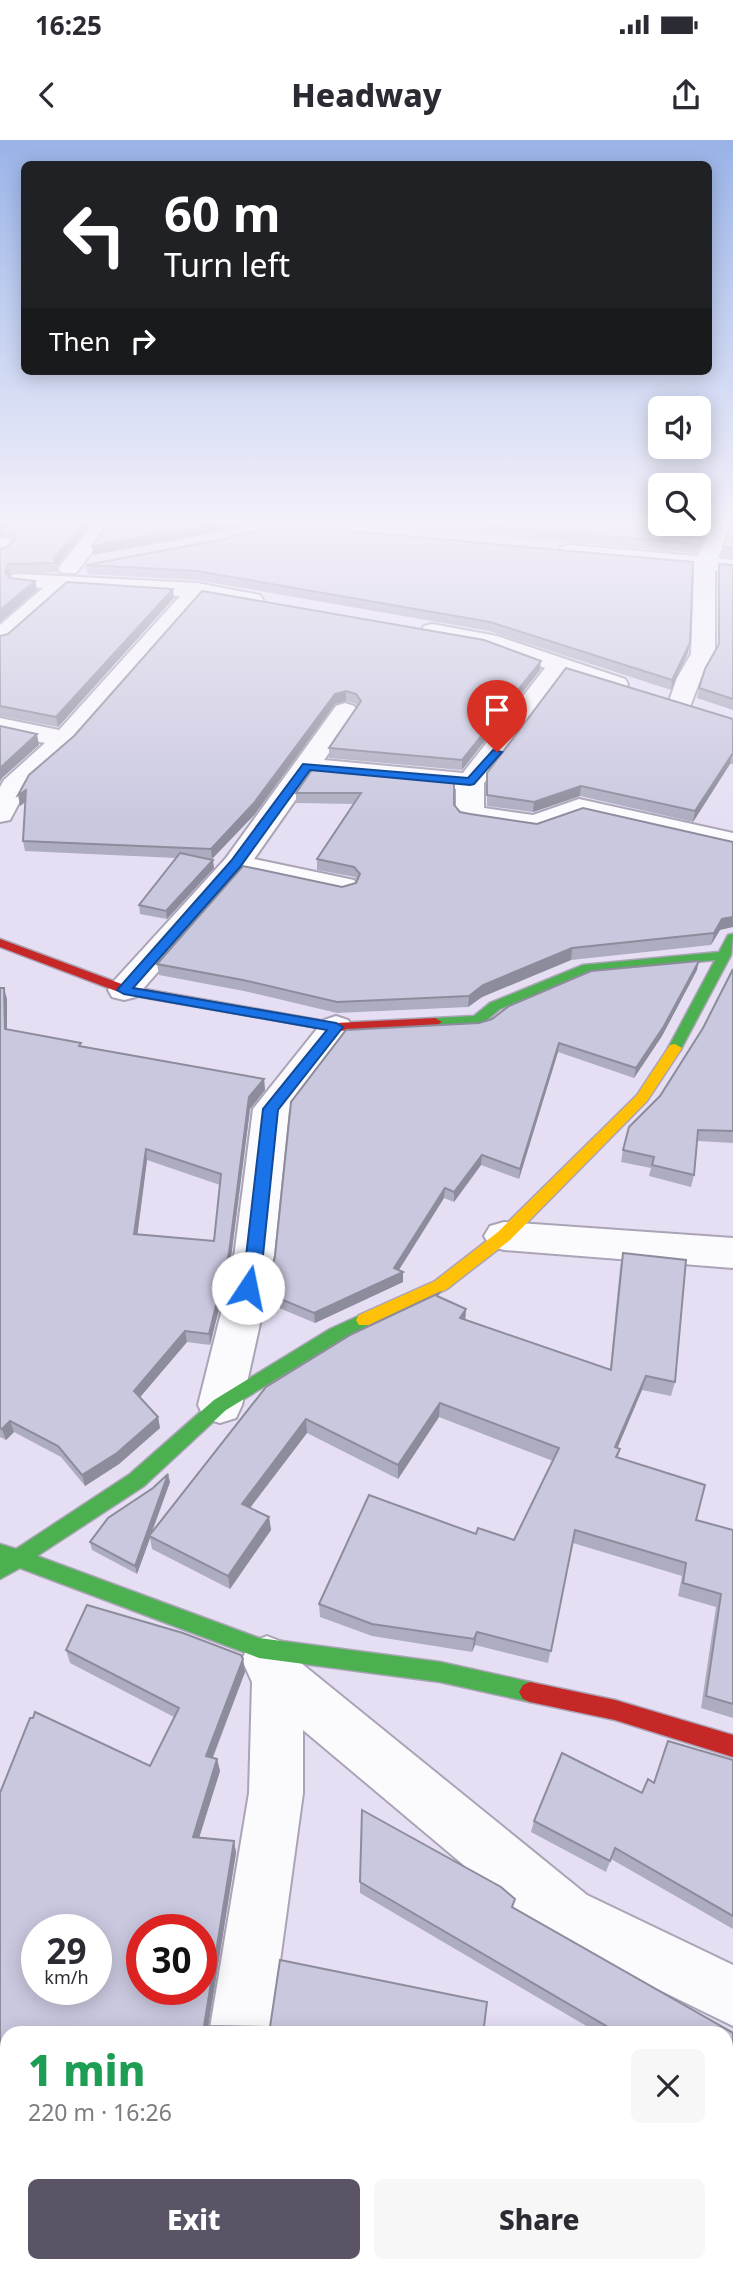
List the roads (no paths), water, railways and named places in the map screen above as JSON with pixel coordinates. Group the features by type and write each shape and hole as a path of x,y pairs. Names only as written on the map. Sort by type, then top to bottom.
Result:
{"street":[{"path":"0,638 15,623"},
{"path":"0,814 17,780 65,739 167,623"},
{"path":"680,704 689,678 703,654 704,623"},
{"path":"409,627 489,641 631,689"},
{"path":"559,666 531,697 497,752 470,782 470,814 537,824 579,807 733,842"},
{"path":"656,696 706,712"},
{"path":"124,990 236,864 345,711"},
{"path":"0,726 65,739"},
{"path":"307,766 470,782"},
{"path":"236,864 343,886"},
{"path":"0,1570 137,1480 220,1405 336,1334 441,1284 504,1236 642,1098 681,1038 733,938"},
{"path":"0,943 124,990 336,1027 478,1020 495,1006 583,970 726,955"},
{"path":"220,1405 253,1265 271,1109 336,1027"},
{"path":"504,1236 733,1253"},
{"path":"0,1551 268,1662 567,1915 733,1996"},
{"path":"268,1662 440,1672 615,1710 733,1746"},
{"path":"240,2026 276,1793 268,1662"}]}
